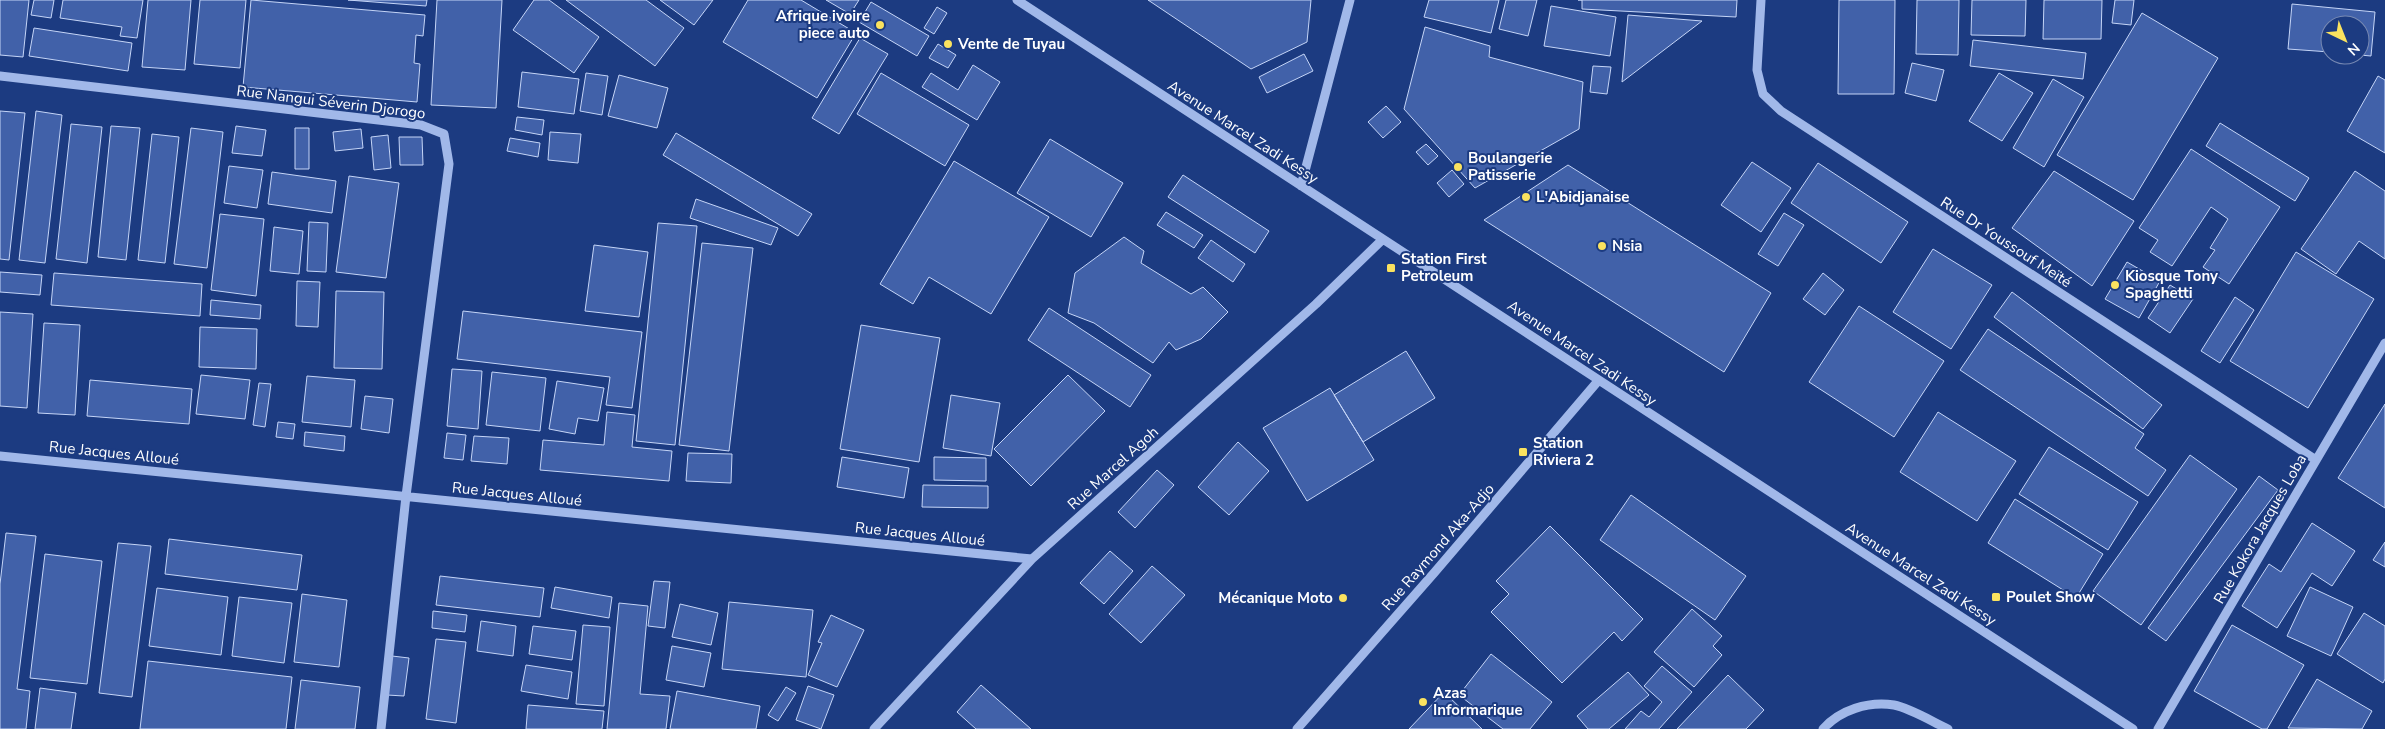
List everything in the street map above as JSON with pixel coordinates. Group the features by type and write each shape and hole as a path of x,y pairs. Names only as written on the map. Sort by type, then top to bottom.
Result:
{"street":[{"name":"Avenue Marcel Zadi Kessy","path":"1017,0 2133,729"},
{"path":"1302,186 1350,0"},
{"name":"Rue Dr Youssouf Meïté","path":"1761,0 1757,70 1763,94 1781,111 2316,460"},
{"name":"Rue Nangui Séverin Djorogo","path":"0,76 421,125 444,134 449,164 406,496"},
{"name":"Rue Marcel Agoh","path":"874,729 1032,559 1316,304 1382,240"},
{"name":"Rue Kokora Jacques Loba","path":"2158,729 2385,343"},
{"name":"Rue Raymond Aka-Adjo","path":"1297,729 1434,573 1598,381"},
{"name":"Rue Jacques Alloué","path":"0,456 1032,559"},
{"path":"381,729 406,496"},
{"path":"1823,729 1829,722 1858,706 1894,705 1948,729"}],"building":[{"path":"0,0 29,0 23,57 0,55"},
{"path":"34,0 54,0 51,18 31,15"},
{"path":"63,0 143,0 137,38 120,36 122,27 60,18"},
{"path":"148,0 191,0 185,70 142,67"},
{"path":"200,0 246,0 240,68 194,64"},
{"path":"251,0 425,15 423,36 416,35 414,63 420,64 417,102 243,87"},
{"path":"348,0 427,0 426,6"},
{"path":"437,0 502,0 496,108 431,105"},
{"path":"534,0 549,0 599,37 574,73 513,30"},
{"path":"566,0 646,0 684,28 655,66"},
{"path":"660,0 713,0 694,25"},
{"path":"748,0 801,0 856,33 817,98 723,42"},
{"path":"826,0 859,0 850,14"},
{"path":"1148,0 1311,0 1307,42 1251,69"},
{"path":"1429,0 1499,0 1491,33 1424,17"},
{"path":"1506,0 1537,0 1528,36 1499,29"},
{"path":"1582,0 1737,0 1736,17 1582,9"},
{"path":"1839,0 1895,0 1894,94 1838,94"},
{"path":"1917,0 1959,0 1958,55 1916,54"},
{"path":"1972,0 2026,0 2025,36 1971,35"},
{"path":"2044,0 2102,0 2101,39 2043,39"},
{"path":"2115,0 2134,0 2131,25 2112,23"},
{"path":"871,2 929,36 917,56 859,22"},
{"path":"2292,4 2375,12 2371,56 2370,15 2320,15 2320,51 2288,49"},
{"path":"1551,6 1616,17 1610,56 1544,46"},
{"path":"937,7 947,13 934,34 924,28"},
{"path":"2142,13 2218,58 2133,200 2057,155"},
{"path":"1628,15 1702,21 1622,82"},
{"path":"1425,27 1490,46 1489,57 1583,82 1579,129 1475,188 1404,109"},
{"path":"34,28 132,43 128,71 29,56"},
{"path":"860,38 888,54 839,134 812,118"},
{"path":"1973,40 2086,53 2083,79 1970,66"},
{"path":"938,44 956,55 948,68 929,58"},
{"path":"1304,54 1313,71 1267,93 1259,77"},
{"path":"1912,63 1944,70 1936,101 1905,93"},
{"path":"973,65 1000,82 977,120 922,87 931,73 958,90"},
{"path":"1593,66 1611,67 1607,94 1590,92"},
{"path":"522,72 579,79 574,114 518,107"},
{"path":"586,73 608,76 602,115 580,111"},
{"path":"881,73 969,125 945,166 857,114"},
{"path":"1999,73 2033,93 2002,141 1969,121"},
{"path":"619,75 668,88 657,128 608,116"},
{"path":"2378,76 2385,80 2385,153 2347,131"},
{"path":"2053,79 2084,97 2044,167 2013,148"},
{"path":"1386,106 1401,122 1383,138 1368,122"},
{"path":"0,111 25,113 9,260 0,259"},
{"path":"36,111 62,115 45,263 19,260"},
{"path":"517,117 544,120 542,135 515,130"},
{"path":"2220,123 2309,178 2295,201 2206,146"},
{"path":"71,124 102,127 87,263 56,259"},
{"path":"111,126 140,128 126,260 98,257"},
{"path":"236,126 266,130 262,156 232,153"},
{"path":"191,128 223,132 207,268 174,264"},
{"path":"295,128 309,128 309,169 295,169"},
{"path":"361,129 363,148 335,151 333,132"},
{"path":"550,132 581,134 578,163 548,160"},
{"path":"676,133 812,214 798,236 663,155"},
{"path":"152,134 179,137 165,263 138,260"},
{"path":"388,135 391,168 374,170 371,137"},
{"path":"399,137 422,137 423,165 400,165"},
{"path":"510,138 540,143 538,157 507,151"},
{"path":"1050,139 1123,183 1091,237 1017,193"},
{"path":"1426,144 1438,156 1428,165 1416,152"},
{"path":"2191,149 2280,207 2229,284 2203,267 2215,250 2210,248 2228,219 2211,207 2172,266 2150,252 2158,240 2139,228"},
{"path":"954,161 1049,217 991,314 929,277 913,304 880,284"},
{"path":"1752,162 1791,188 1761,232 1721,205"},
{"path":"1818,163 1908,222 1881,263 1791,203"},
{"path":"1568,165 1771,293 1724,372 1484,220"},
{"path":"229,166 263,170 257,208 224,203"},
{"path":"1452,170 1464,184 1449,197 1437,183"},
{"path":"2054,171 2134,221 2092,286 2012,228"},
{"path":"2355,171 2385,191 2385,259 2359,241 2336,274 2301,249"},
{"path":"272,172 336,181 332,213 268,204"},
{"path":"1183,175 1269,231 1255,253 1168,197"},
{"path":"349,176 399,183 386,278 336,272"},
{"path":"696,199 778,228 771,245 690,218"},
{"path":"1166,212 1203,235 1194,248 1157,225"},
{"path":"1784,213 1804,225 1778,266 1758,254"},
{"path":"220,214 264,219 256,296 211,290"},
{"path":"309,222 328,223 326,272 307,271"},
{"path":"658,223 697,226 675,445 636,441"},
{"path":"274,227 303,231 299,274 270,271"},
{"path":"1124,237 1144,251 1141,263 1191,294 1203,287 1228,312 1201,339 1176,350 1169,342 1153,363 1094,323 1068,313 1075,273"},
{"path":"1211,240 1245,264 1233,282 1198,258"},
{"path":"702,243 753,248 729,451 679,445"},
{"path":"594,245 648,252 639,317 585,311"},
{"path":"1933,249 1992,285 1951,349 1893,312"},
{"path":"2296,252 2374,299 2308,408 2230,361"},
{"path":"2127,262 2160,281 2139,318 2105,299"},
{"path":"0,272 42,275 40,295 0,292"},
{"path":"54,273 202,284 200,316 51,305"},
{"path":"1823,273 1844,290 1825,315 1803,299"},
{"path":"297,281 320,282 318,327 296,326"},
{"path":"2170,285 2193,299 2170,333 2148,318"},
{"path":"336,291 384,292 382,369 334,368"},
{"path":"2012,292 2162,405 2143,429 1994,317"},
{"path":"2235,297 2254,310 2220,363 2201,351"},
{"path":"211,300 261,305 260,319 210,315"},
{"path":"1859,306 1944,361 1894,437 1809,382"},
{"path":"1049,308 1151,375 1130,407 1028,340"},
{"path":"463,311 642,332 632,408 606,405 610,377 457,359"},
{"path":"0,312 33,314 27,408 0,406"},
{"path":"44,323 80,325 75,415 38,413"},
{"path":"861,325 940,338 919,462 840,449"},
{"path":"200,327 257,329 256,369 199,367"},
{"path":"1988,329 2144,434 2135,448 2166,470 2148,496 1960,370"},
{"path":"1406,351 1435,398 1363,442 1334,395"},
{"path":"452,369 482,371 478,429 447,426"},
{"path":"492,372 546,378 540,431 486,425"},
{"path":"201,375 250,380 245,419 196,414"},
{"path":"1068,375 1105,411 1031,486 994,449"},
{"path":"307,376 355,380 351,427 302,422"},
{"path":"90,380 192,389 189,424 87,416"},
{"path":"557,381 604,388 598,421 578,418 575,434 549,429"},
{"path":"259,383 271,384 265,427 253,425"},
{"path":"1330,388 1374,460 1307,501 1263,428"},
{"path":"951,395 1000,403 991,456 943,448"},
{"path":"365,396 393,399 389,433 361,429"},
{"path":"2385,404 2385,508 2338,478"},
{"path":"607,412 635,415 632,447 672,451 669,481 540,470 543,440 604,445"},
{"path":"1938,412 2016,461 1977,521 1900,472"},
{"path":"278,422 295,424 293,439 276,437"},
{"path":"305,432 345,436 344,451 304,446"},
{"path":"447,433 466,435 463,460 444,458"},
{"path":"474,436 509,438 507,464 471,461"},
{"path":"1238,442 1269,471 1229,515 1198,487"},
{"path":"2049,447 2138,502 2108,550 2019,494"},
{"path":"688,453 732,454 731,483 686,481"},
{"path":"2190,455 2237,489 2141,625 2093,591"},
{"path":"842,457 909,468 904,498 837,487"},
{"path":"934,457 986,458 986,481 934,480"},
{"path":"1157,470 1174,485 1135,528 1118,512"},
{"path":"2259,476 2278,490 2166,641 2148,628"},
{"path":"923,485 988,486 988,508 922,507"},
{"path":"1631,495 1746,576 1715,620 1600,540"},
{"path":"2015,499 2103,554 2076,598 1988,543"},
{"path":"2312,523 2355,551 2332,586 2312,573 2277,628 2242,606 2269,564 2281,572"},
{"path":"1550,526 1643,619 1622,641 1614,632 1562,683 1491,612 1509,594 1496,581"},
{"path":"6,533 36,536 17,689 30,691 26,729 0,729 0,584"},
{"path":"169,539 302,555 297,590 165,574"},
{"path":"2385,542 2385,567 2373,560"},
{"path":"118,543 151,546 132,697 99,693"},
{"path":"1110,551 1133,571 1104,604 1080,583"},
{"path":"45,554 102,561 87,684 30,678"},
{"path":"1152,566 1185,595 1141,643 1109,614"},
{"path":"440,576 544,588 540,617 436,605"},
{"path":"654,581 670,582 665,628 648,626"},
{"path":"555,587 612,597 609,618 551,608"},
{"path":"2310,587 2353,607 2331,656 2287,636"},
{"path":"157,588 228,597 221,655 149,646"},
{"path":"302,594 347,600 339,667 294,662"},
{"path":"239,597 292,603 284,663 232,656"},
{"path":"729,602 813,610 806,677 722,669"},
{"path":"619,603 648,606 640,694 670,696 666,729 607,729"},
{"path":"680,604 718,613 711,645 672,637"},
{"path":"1692,609 1722,636 1713,646 1722,655 1694,687 1654,652"},
{"path":"433,611 467,615 465,632 432,628"},
{"path":"2364,613 2385,626 2385,679 2383,683 2337,654"},
{"path":"831,615 864,630 837,687 808,675 822,643 818,642"},
{"path":"481,621 516,626 513,656 477,651"},
{"path":"583,625 610,627 604,706 576,704"},
{"path":"2232,625 2304,665 2267,729 2262,729 2194,691"},
{"path":"533,626 576,631 572,660 529,654"},
{"path":"436,639 466,642 456,723 426,719"},
{"path":"672,646 711,653 704,687 666,680"},
{"path":"1491,654 1552,702 1530,729 1503,729 1459,695"},
{"path":"392,656 409,658 404,696 387,695"},
{"path":"148,661 292,677 286,729 140,729"},
{"path":"526,665 572,672 568,699 521,691"},
{"path":"1662,666 1692,692 1659,729 1625,729 1641,711 1649,717 1662,702 1644,686"},
{"path":"1628,672 1649,695 1609,729 1588,729 1577,716"},
{"path":"1728,675 1764,710 1746,729 1677,729"},
{"path":"2317,679 2372,711 2362,729 2288,728"},
{"path":"301,680 360,687 355,729 295,729"},
{"path":"981,685 1031,729 976,729 957,712"},
{"path":"808,686 834,695 821,729 796,720"},
{"path":"786,687 796,693 778,721 768,715"},
{"path":"40,688 76,693 71,729 35,729"},
{"path":"677,691 760,706 756,729 670,729"},
{"path":"1444,692 1482,729 1409,729"},
{"path":"528,705 604,711 602,729 526,729"}],"place":[{"name":"Afrique ivoire piece auto","path":"880,25"},
{"name":"Vente de Tuyau","path":"948,44"},
{"name":"Boulangerie Patisserie","path":"1458,167"},
{"name":"L'Abidjanaise","path":"1526,197"},
{"name":"Nsia","path":"1602,246"},
{"name":"Station First Petroleum","path":"1391,268"},
{"name":"Kiosque Tony Spaghetti","path":"2115,285"},
{"name":"Station Riviera 2","path":"1523,452"},
{"name":"Poulet Show","path":"1996,597"},
{"name":"Mécanique Moto","path":"1343,598"},
{"name":"Azas Informarique","path":"1423,702"}]}
